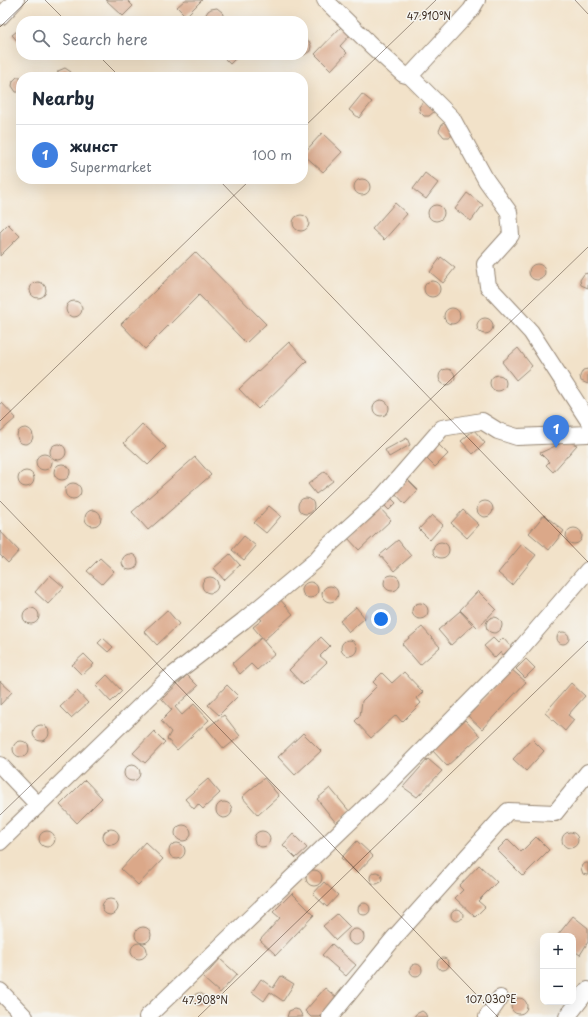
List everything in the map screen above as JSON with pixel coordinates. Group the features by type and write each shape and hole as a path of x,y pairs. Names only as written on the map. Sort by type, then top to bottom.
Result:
{"street":[{"path":"0,17 16,0"},
{"path":"326,0 372,46 403,74 410,76 452,118 486,180 509,212 511,235 485,264 488,286 531,332 588,420"},
{"path":"410,76 471,10 476,0"},
{"path":"0,842 169,678 243,622 315,561 328,546 382,497 442,428 482,421 498,431 517,437 588,434"},
{"path":"147,1017 378,795 510,661 588,570"},
{"path":"0,765 38,806"},
{"path":"330,1017 394,938 508,811 555,813 588,772"},
{"path":"567,1017 588,990"},
{"path":"0,991 25,1017"},
{"path":"487,1017 500,998"}],"building":[{"path":"106,0 127,0 133,6 123,16"},
{"path":"185,0 202,0 186,16 177,7"},
{"path":"217,8 222,12 223,16 205,16 211,9"},
{"path":"342,26 351,34 340,46 347,53 331,70 315,54"},
{"path":"16,32 16,39 12,35"},
{"path":"308,41 311,46 310,51 308,52"},
{"path":"226,60 234,60 230,64"},
{"path":"65,68 71,72 58,72"},
{"path":"16,78 16,92 12,86 13,81"},
{"path":"362,94 372,102 359,118 349,110"},
{"path":"424,101 435,111 429,116 424,116 420,112 419,107"},
{"path":"447,122 453,135 444,137 439,131 442,124"},
{"path":"322,133 342,152 323,172 308,158 308,148"},
{"path":"425,173 438,183 426,199 413,189"},
{"path":"359,179 365,179 370,184 368,193 365,195 359,195 354,190 354,184"},
{"path":"467,193 483,205 471,221 455,209"},
{"path":"395,203 407,214 384,240 372,229"},
{"path":"436,205 442,207 444,213 442,219 436,221 430,219 428,213 430,207"},
{"path":"301,215 307,217 309,223 307,229 301,231 295,229 293,223 295,217"},
{"path":"8,224 20,236 0,256 0,232"},
{"path":"195,252 266,324 246,343 199,295 145,349 121,324"},
{"path":"441,257 455,268 443,283 430,272"},
{"path":"537,264 543,266 545,272 543,278 537,280 531,278 529,272 531,266"},
{"path":"588,273 588,288 581,285 580,280 584,274"},
{"path":"432,281 438,283 440,289 438,295 432,297 426,295 424,289 426,283"},
{"path":"38,282 44,284 46,290 44,296 38,298 32,296 30,290 32,284"},
{"path":"74,301 80,303 82,309 80,315 74,317 68,315 66,309 68,303"},
{"path":"452,308 458,310 460,316 458,322 452,324 446,322 444,316 446,310"},
{"path":"485,318 492,323 493,326 488,333 485,334 478,329 477,326 482,319"},
{"path":"289,342 307,361 258,409 239,389"},
{"path":"518,348 532,366 516,380 502,362"},
{"path":"447,369 454,374 455,377 450,384 447,385 440,380 439,377 444,370"},
{"path":"588,369 588,384 581,381 580,376 583,370"},
{"path":"498,375 505,380 506,383 501,390 498,391 491,386 490,383 495,376"},
{"path":"381,400 387,402 389,408 387,414 381,416 375,414 373,408 375,402"},
{"path":"2,403 16,418 0,432 0,405"},
{"path":"142,424 166,447 148,465 124,443"},
{"path":"25,428 32,433 33,436 28,443 25,444 18,439 17,436 22,429"},
{"path":"474,430 485,443 473,454 461,441"},
{"path":"407,438 410,445 389,457 385,450"},
{"path":"566,441 577,445 553,472 546,465 549,462 540,453"},
{"path":"436,442 448,454 435,467 423,455"},
{"path":"58,444 65,449 66,452 61,459 58,460 51,455 50,452 55,445"},
{"path":"44,454 51,459 52,462 47,469 44,470 37,465 36,462 41,455"},
{"path":"195,457 211,475 148,530 132,512"},
{"path":"62,464 69,469 70,472 65,479 62,480 55,475 54,472 59,465"},
{"path":"26,471 33,476 34,479 29,486 26,487 19,482 18,479 23,472"},
{"path":"325,471 333,481 316,494 308,484"},
{"path":"407,479 418,490 405,504 394,492"},
{"path":"73,483 80,488 81,491 76,498 73,499 66,494 65,491 70,484"},
{"path":"390,497 396,503 389,510 383,504"},
{"path":"306,498 313,503 314,506 309,513 306,514 299,509 298,506 303,499"},
{"path":"485,501 492,506 493,509 488,516 485,517 478,512 477,509 482,502"},
{"path":"269,506 281,516 266,533 254,523"},
{"path":"379,507 391,520 359,550 347,537"},
{"path":"93,510 100,515 101,518 96,525 93,526 86,521 85,518 90,511"},
{"path":"463,510 479,525 467,538 451,523"},
{"path":"432,515 443,525 430,540 419,529"},
{"path":"544,515 564,531 549,550 529,533"},
{"path":"574,528 580,530 582,536 580,542 574,544 568,542 566,536 568,530"},
{"path":"0,531 19,551 8,563 0,555"},
{"path":"244,536 256,546 244,560 232,550"},
{"path":"398,540 411,556 394,571 380,555"},
{"path":"441,542 448,547 449,550 444,557 441,558 434,553 433,550 438,543"},
{"path":"522,544 536,555 512,585 498,573"},
{"path":"130,554 137,559 138,562 133,569 130,570 123,565 122,562 127,555"},
{"path":"230,554 240,565 224,580 214,568"},
{"path":"100,558 114,571 102,584 87,571"},
{"path":"50,575 64,587 48,604 35,592"},
{"path":"392,575 399,580 400,583 395,590 392,591 385,586 384,583 389,576"},
{"path":"210,577 217,582 218,585 213,592 210,593 203,588 202,585 207,578"},
{"path":"310,582 317,587 318,590 313,597 310,598 303,593 302,590 307,583"},
{"path":"330,586 337,591 338,594 333,601 330,602 323,597 322,594 327,587"},
{"path":"478,591 496,609 478,628 460,610"},
{"path":"278,597 293,614 264,640 253,627 262,620 257,615"},
{"path":"420,603 427,608 428,611 423,618 420,619 413,614 412,611 417,604"},
{"path":"356,607 365,618 349,632 340,621"},
{"path":"31,608 38,613 39,616 34,623 31,624 24,619 23,616 28,609"},
{"path":"167,610 179,624 157,645 144,631"},
{"path":"460,611 473,625 451,645 438,630"},
{"path":"494,617 501,622 502,625 497,632 494,633 487,628 486,625 491,618"},
{"path":"422,627 440,647 420,665 402,644"},
{"path":"565,632 568,633 568,643 561,644 558,643 557,636 558,633"},
{"path":"321,637 330,646 320,656 327,662 303,685 289,670"},
{"path":"103,638 113,647 108,652 98,643"},
{"path":"261,638 275,654 257,670 251,664 240,674 232,664"},
{"path":"493,638 498,643 503,638 511,647 503,655 501,652 495,658 484,646"},
{"path":"349,640 356,645 357,648 352,655 349,656 342,651 341,648 346,641"},
{"path":"84,654 94,664 82,675 72,665"},
{"path":"526,659 535,668 525,678 516,669"},
{"path":"511,669 526,682 482,729 468,716"},
{"path":"404,672 423,692 417,698 421,703 402,722 396,715 371,738 355,721 360,716 362,701 377,686 373,682 382,673 392,683"},
{"path":"107,675 122,691 111,702 96,686"},
{"path":"187,675 198,686 175,707 182,715 194,704 209,720 177,750 167,739 171,732 161,721 172,710 162,699"},
{"path":"0,681 12,692 0,705"},
{"path":"571,683 585,696 568,715 574,720 565,731 545,713"},
{"path":"227,685 238,696 219,715 208,705"},
{"path":"77,691 88,703 71,718 60,707"},
{"path":"224,715 240,736 224,749 207,728"},
{"path":"465,720 480,736 447,766 432,750"},
{"path":"41,725 48,730 49,733 44,740 41,741 34,736 33,733 38,726"},
{"path":"154,731 165,742 145,763 133,753"},
{"path":"303,733 321,751 295,775 278,757"},
{"path":"532,739 544,751 526,771 513,759"},
{"path":"21,741 28,746 29,749 24,756 21,757 14,752 13,749 18,742"},
{"path":"428,759 442,771 417,797 403,787"},
{"path":"132,765 139,770 140,773 135,780 132,781 125,776 124,773 129,766"},
{"path":"264,778 279,796 258,815 242,797"},
{"path":"208,779 220,793 203,809 198,804 194,809 185,799"},
{"path":"85,780 102,798 77,823 60,805"},
{"path":"330,788 350,812 336,823 317,799"},
{"path":"224,802 231,807 232,810 227,817 224,818 217,813 216,810 221,803"},
{"path":"183,825 190,830 191,833 186,840 183,841 176,836 175,833 180,826"},
{"path":"111,829 118,834 119,837 114,844 111,845 104,840 103,837 108,830"},
{"path":"47,831 54,836 55,839 50,846 47,847 40,842 39,839 44,832"},
{"path":"262,831 269,836 270,839 265,846 262,847 255,842 254,839 259,832"},
{"path":"570,832 576,834 578,840 576,846 570,848 564,846 562,840 564,834"},
{"path":"293,834 307,848 296,858 283,845"},
{"path":"536,837 549,850 523,876 497,850 508,839 521,852"},
{"path":"357,841 373,856 357,873 341,858"},
{"path":"145,842 163,859 138,885 121,869"},
{"path":"177,843 184,848 185,851 180,858 177,859 170,854 169,851 174,844"},
{"path":"588,863 588,875 583,874 581,868 582,865"},
{"path":"479,865 497,882 478,901 485,907 475,917 455,898 463,890 459,886"},
{"path":"314,870 320,872 322,878 320,884 314,886 308,884 306,878 308,872"},
{"path":"378,872 381,873 381,883 374,884 371,883 370,876 371,873"},
{"path":"324,882 338,895 327,907 313,894"},
{"path":"292,893 314,915 276,955 260,940 280,918 273,912"},
{"path":"110,899 117,904 118,907 113,914 110,915 103,910 102,907 107,900"},
{"path":"366,903 369,904 369,914 362,915 359,914 358,907 359,904"},
{"path":"459,909 462,910 462,920 455,921 452,920 451,913 452,910"},
{"path":"337,914 350,927 336,940 323,926"},
{"path":"573,916 588,928 588,942 580,955 576,952 576,933 559,933"},
{"path":"143,927 150,932 151,935 146,942 143,943 136,938 135,935 140,928"},
{"path":"356,929 362,931 364,937 362,943 356,945 350,943 348,937 350,931"},
{"path":"139,943 146,948 147,951 142,958 139,959 132,954 131,951 136,944"},
{"path":"332,944 356,965 346,976 322,955"},
{"path":"445,958 448,959 448,969 441,970 438,969 437,962 438,959"},
{"path":"220,959 237,974 220,993 203,978"},
{"path":"418,964 421,965 421,975 414,976 411,975 410,968 411,965"},
{"path":"281,976 294,984 283,1001 270,992 264,1001 252,992 261,979 273,988"},
{"path":"325,988 337,998 320,1017 311,1017 305,1011"},
{"path":"201,993 204,994 204,1004 197,1005 194,1004 193,997 194,994"},
{"path":"516,998 522,998 527,1003 525,1012 522,1014 516,1014 511,1009 511,1003"},
{"path":"294,1009 299,1010 303,1017 287,1017 289,1011"},
{"path":"422,1011 427,1017 414,1017 416,1014"}],"place":[{"name":"жинст","path":"556,448"}]}
